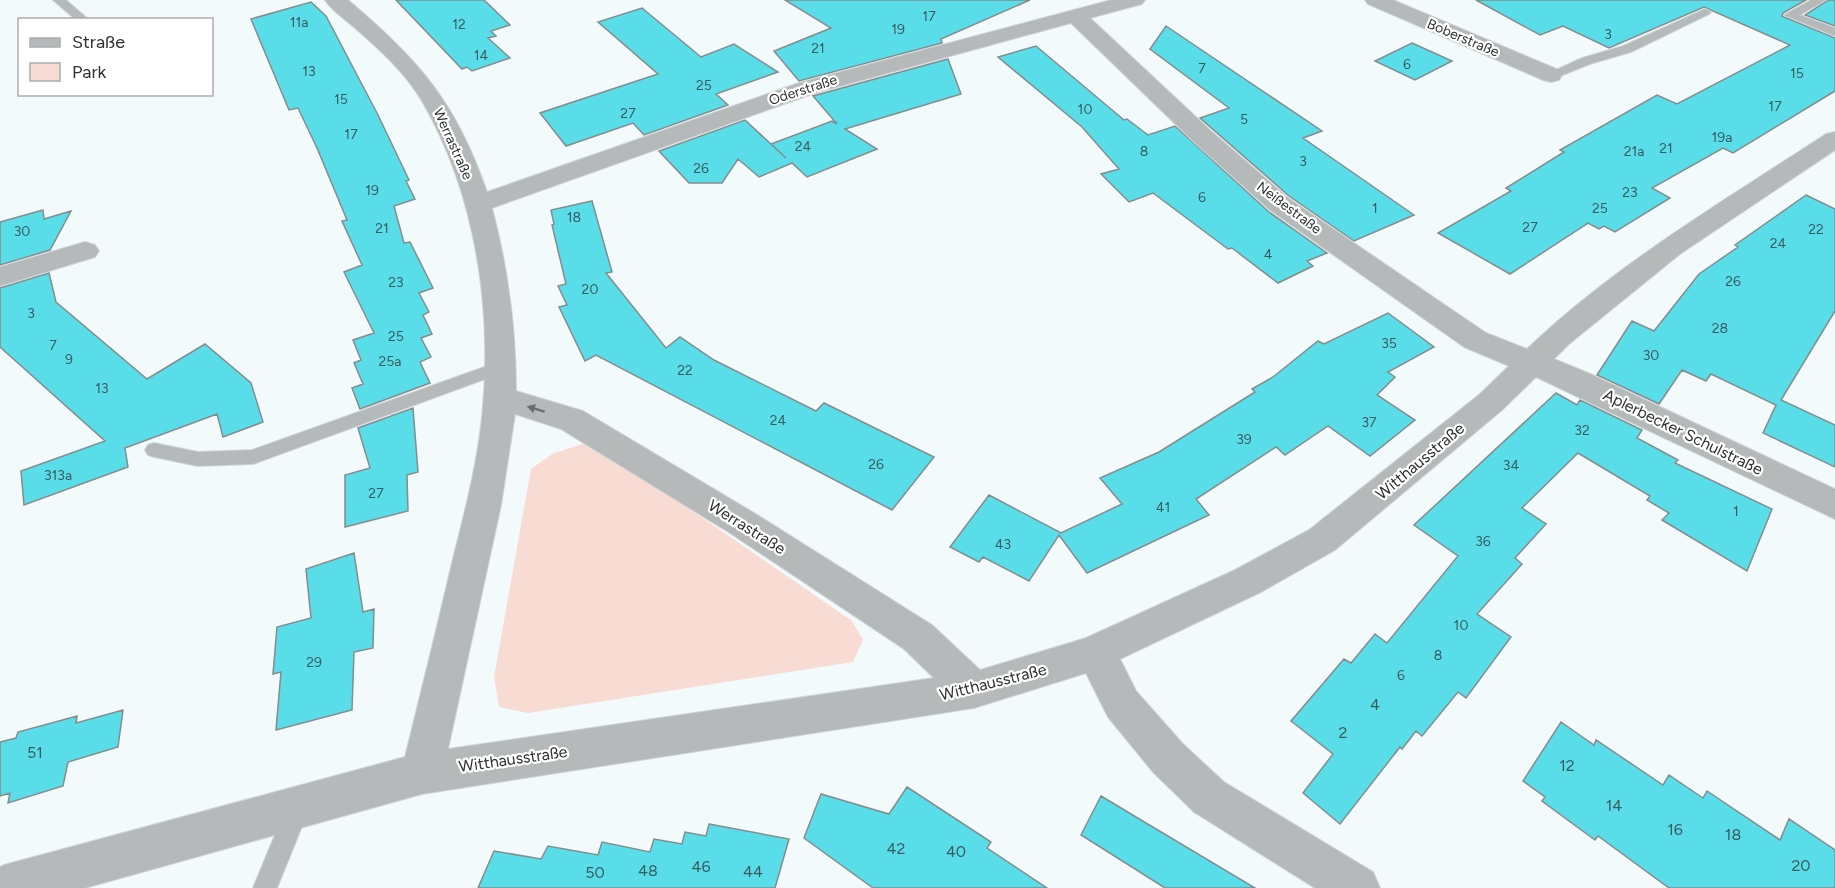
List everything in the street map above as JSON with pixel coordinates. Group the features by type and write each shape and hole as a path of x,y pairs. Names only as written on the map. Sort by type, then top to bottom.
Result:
{"street":[{"name":"Werrastraße","path":"335,0 378,37 411,71 432,99 449,129 478,204 492,265 501,367 492,472 422,773"},
{"name":"Oderstraße","path":"478,204 807,88 1135,0"},
{"name":"Boberstraße","path":"1385,2 1551,75"},
{"name":"Neißestraße","path":"1075,16 1202,136 1279,204 1475,340 1529,362"},
{"name":"Witthausstraße","path":"3,888 422,773 974,690 1038,672 1096,652 1248,581 1322,540 1491,402 1529,362 1670,248 1834,141"},
{"path":"0,277 85,251"},
{"name":"Aplerbecker Schulstraße","path":"1529,362 1577,381 1835,505"},
{"name":"Werrastraße","path":"500,398 572,420 742,523 918,637 974,690"},
{"path":"1096,652 1122,704 1168,758 1209,797 1357,888"}],"lane":[{"path":"59,0 82,18"},
{"path":"1820,0 1790,15 1835,32"},
{"path":"1551,75 1586,61 1627,49 1705,12"},
{"path":"154,450 198,459 253,457 501,367"},
{"path":"265,888 299,805"}],"green space":[{"path":"585,443 613,456 852,621 863,640 853,662 528,713 499,707 494,677 531,469 552,454"}],"building":[{"path":"396,0 484,0 510,25 491,31 496,36 488,38 510,58 472,71 467,67 462,69"},
{"path":"785,0 1030,0 941,39 942,43 799,81 774,51 831,28"},
{"path":"1476,0 1806,0 1783,13 1782,16 1835,38 1835,91 1733,153 1723,148 1652,188 1670,198 1615,232 1604,226 1599,229 1588,223 1510,274 1438,233 1511,191 1506,188 1564,152 1560,150 1657,95 1677,104 1790,45 1704,7 1609,48 1563,26 1540,35"},
{"path":"1828,0 1835,0 1835,26 1805,15"},
{"path":"311,2 326,16 409,180 406,181 415,199 394,206 404,243 410,242 433,288 419,293 429,312 423,315 432,334 421,338 431,357 420,362 430,383 360,409 352,388 363,384 354,363 361,360 353,340 374,333 344,272 362,265 342,221 347,220 317,148 298,108 289,110 251,19"},
{"path":"642,8 701,57 734,44 778,72 716,94 728,105 644,135 633,123 566,146 540,113 658,74 598,22"},
{"path":"1166,26 1322,131 1303,138 1414,215 1354,241 1289,196 1200,118 1229,108 1150,49"},
{"path":"1412,43 1452,61 1415,80 1375,61"},
{"path":"1036,46 1124,120 1127,119 1148,135 1175,126 1269,212 1327,253 1307,261 1313,266 1278,283 1153,193 1129,202 1101,174 1119,169 1082,127 998,57"},
{"path":"948,59 961,94 845,129 877,149 807,177 792,163 759,177 738,159 722,183 689,183 659,151 745,120 786,158 771,144 832,121 837,124 813,96"},
{"path":"1806,195 1835,209 1835,311 1781,400 1835,425 1835,467 1763,433 1776,405 1711,374 1706,381 1682,370 1659,404 1597,375 1632,321 1654,331 1699,274 1738,247 1735,245"},
{"path":"592,201 612,272 606,273 666,348 680,337 714,360 816,411 824,403 934,457 892,510 596,355 585,361 559,307 567,305 558,286 566,284 552,225 554,224 551,210"},
{"path":"43,210 44,219 71,211 50,250 0,265 0,222"},
{"path":"49,273 56,302 147,379 205,344 251,383 263,422 223,437 217,414 125,448 128,467 24,505 21,471 105,441 0,347 0,288"},
{"path":"1388,313 1434,347 1388,372 1395,377 1377,395 1415,420 1370,456 1328,426 1285,455 1276,447 1196,499 1209,515 1087,573 1059,535 1029,581 983,557 979,562 950,547 989,495 1061,533 1122,504 1100,478 1159,452 1255,392 1252,389 1273,377 1318,341 1324,344"},
{"path":"1556,393 1577,405 1580,400 1642,430 1637,438 1678,460 1675,463 1772,509 1747,571 1662,520 1669,513 1647,500 1650,496 1578,453 1522,508 1546,524 1515,558 1522,564 1477,614 1511,637 1466,698 1458,692 1422,736 1416,731 1402,749 1400,747 1340,824 1303,793 1333,754 1291,721 1344,659 1351,663 1375,634 1387,643 1458,556 1414,525"},
{"path":"413,408 418,472 407,475 408,511 345,527 345,475 370,468 358,428"},
{"path":"354,553 363,612 374,609 373,648 354,652 352,710 276,730 281,672 273,674 277,627 311,618 306,569"},
{"path":"123,710 118,747 68,762 63,786 8,803 10,793 0,796 0,742 16,738 18,732 77,716 76,723"},
{"path":"1561,722 1594,745 1596,740 1663,785 1669,775 1703,798 1707,791 1780,840 1789,819 1835,850 1835,888 1669,888 1598,836 1595,840 1542,801 1545,797 1523,781"},
{"path":"907,787 991,842 987,848 1047,888 873,888 804,838 821,794 889,814"},
{"path":"1101,796 1255,888 1165,888 1081,835"},
{"path":"709,824 789,839 775,888 478,888 494,851 541,859 548,846 598,855 602,842 650,852 654,839 682,844 685,832 706,836"}]}
